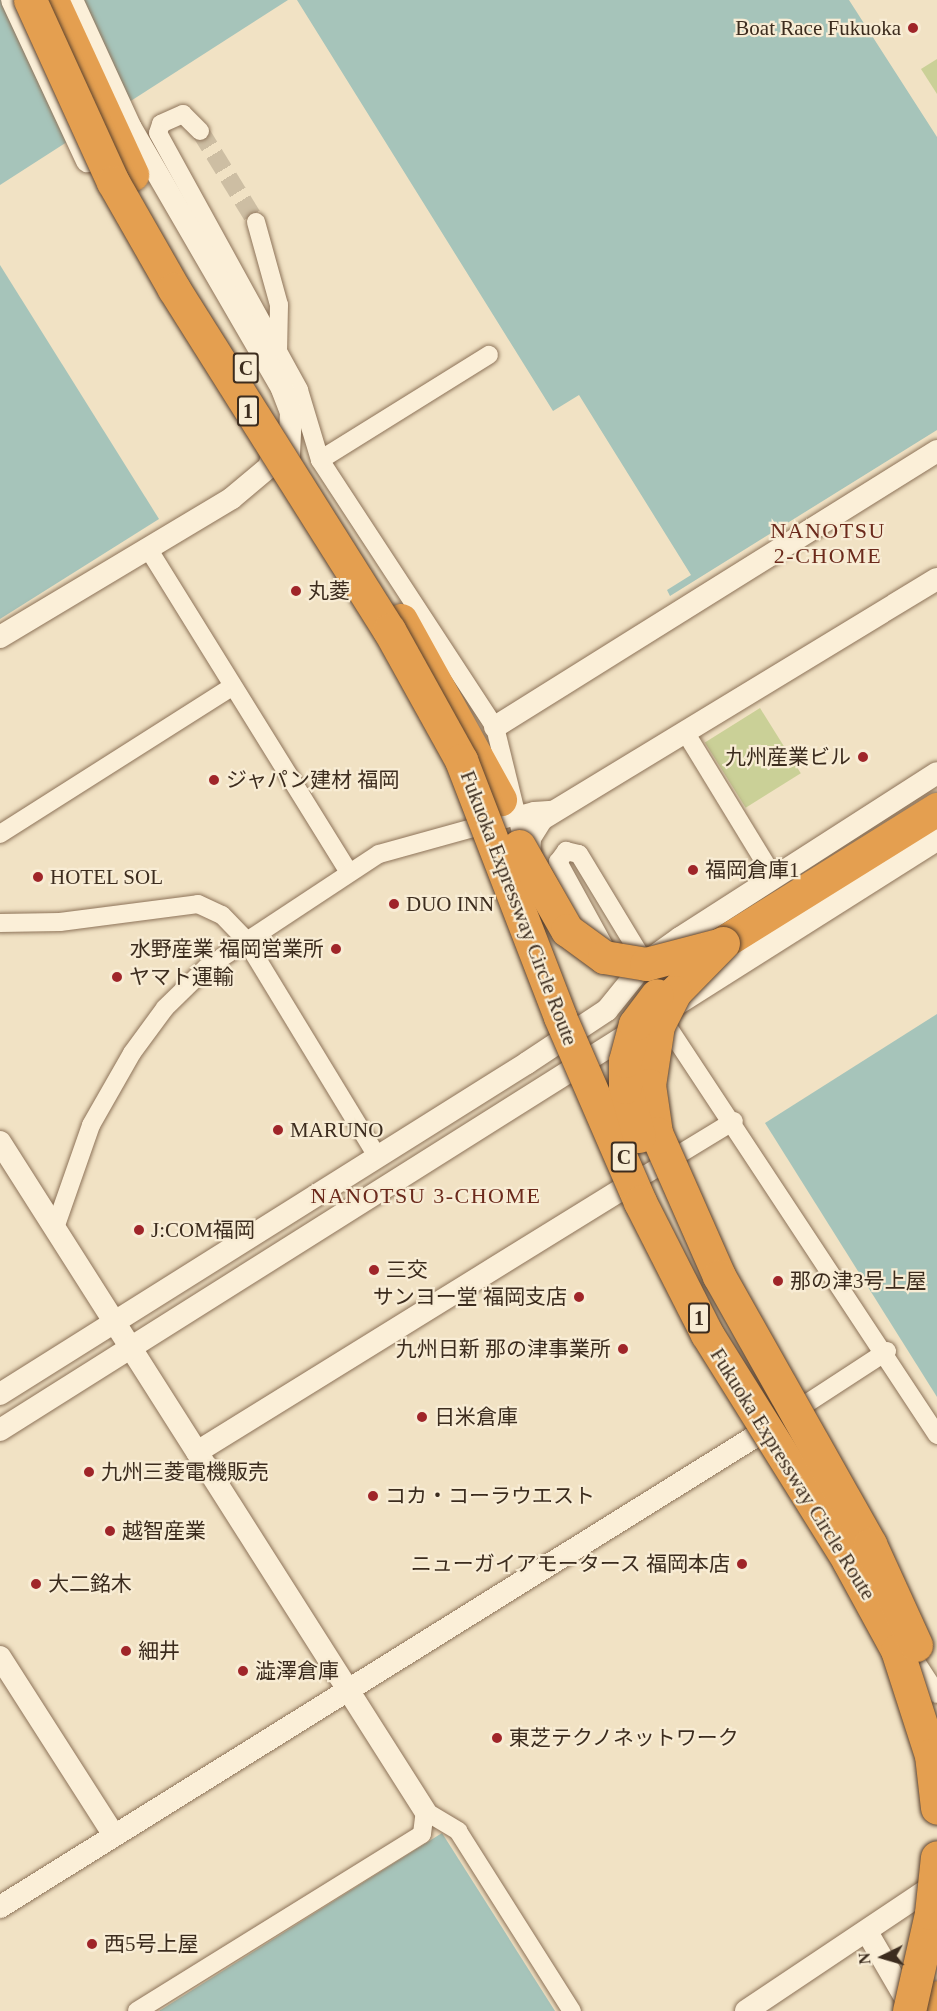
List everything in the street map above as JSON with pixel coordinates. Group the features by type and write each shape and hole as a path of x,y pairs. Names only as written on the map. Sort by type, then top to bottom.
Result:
{"highway":[{"name":"Fukuoka Expressway Circle Route","path":"30,0 113,182 287,472 389,630 461,760 593,1096 688,1298 883,1621 921,1715 937,1808"},
{"name":"Fukuoka Expressway Circle Route","path":"52,0 132,174 361,562 466,758 565,1016 646,1202 737,1371 858,1563 905,1649 937,1727"},
{"path":"287,472 400,619 465,728 540,891 558,916 590,944 624,959 716,947"},
{"path":"361,562 419,646 464,725 535,880 567,930 604,957 632,963 660,962 716,947"},
{"path":"937,809 716,947 657,994 635,1024 624,1070 631,1111 769,1407 862,1550 922,1656 937,1695"},
{"path":"716,947 675,992 658,1026 649,1085 656,1133 719,1276 903,1611 937,1720"},
{"path":"912,2011 931,1913 937,1857"},
{"path":"912,2011 937,1933"},
{"path":"934,2011 937,1997"}],"street":[{"path":"12,0 75,138 166,308 274,448 269,467 253,483 182,532"},
{"path":"0,637 149,550 210,519 267,481 289,454 291,412 181,222 72,0"},
{"path":"201,131 183,114 161,124 158,133 299,390 320,460 495,727 521,814 536,928 575,1029 584,1062 627,1186 937,1695"},
{"path":"256,222 279,305 278,352"},
{"path":"320,460 489,355"},
{"path":"495,727 937,451"},
{"path":"149,550 349,872"},
{"path":"528,869 530,838 542,819 567,807 934,588"},
{"path":"0,834 232,687"},
{"path":"687,735 773,876"},
{"path":"0,1394 607,1010 645,963 773,876 937,773"},
{"path":"55,1228 91,1125 132,1053 165,1008 245,939 349,872 407,843 521,814 567,807"},
{"path":"0,1430 937,840"},
{"path":"626,984 558,862 560,855 579,854 645,963"},
{"path":"0,923 60,922 198,904 222,915 245,939 377,1156"},
{"path":"660,1015 734,1121 886,1351 937,1435"},
{"path":"197,1452 734,1121"},
{"path":"0,1142 425,1811 458,1831 572,2011"},
{"path":"0,1907 772,1426 886,1351"},
{"path":"0,1657 114,1835"},
{"path":"137,2011 422,1834 425,1811"},
{"path":"746,2011 937,1883"},
{"path":"867,1932 912,2011"}],"green space":[{"path":"937,59 937,94 921,69"},
{"path":"760,708 801,773 746,808 705,742"}],"water":[{"path":"0,0 288,0 0,185"},
{"path":"297,0 849,0 937,137 937,430 670,596 667,590 691,575 579,395 553,411"},
{"path":"0,265 159,519 0,619"},
{"path":"937,1014 937,1397 765,1123"},
{"path":"442,1833 555,2011 159,2011"}],"tunnel":[{"path":"200,131 256,222"}],"place":[{"name":"Boat Race Fukuoka","path":"913,28"},
{"name":"丸菱","path":"296,591"},
{"name":"九州産業ビル","path":"863,757"},
{"name":"ジャパン建材 福岡","path":"214,780"},
{"name":"福岡倉庫1","path":"693,870"},
{"name":"HOTEL SOL","path":"38,877"},
{"name":"DUO INN","path":"394,904"},
{"name":"水野産業 福岡営業所","path":"336,949"},
{"name":"ヤマト運輸","path":"117,977"},
{"name":"MARUNO","path":"278,1130"},
{"name":"J:COM福岡","path":"139,1230"},
{"name":"三交","path":"374,1270"},
{"name":"那の津3号上屋","path":"778,1281"},
{"name":"サンヨー堂 福岡支店","path":"579,1297"},
{"name":"九州日新 那の津事業所","path":"623,1349"},
{"name":"日米倉庫","path":"422,1417"},
{"name":"九州三菱電機販売","path":"89,1472"},
{"name":"コカ・コーラウエスト","path":"373,1496"},
{"name":"越智産業","path":"110,1531"},
{"name":"ニューガイアモータース 福岡本店","path":"742,1564"},
{"name":"大二銘木","path":"36,1584"},
{"name":"細井","path":"126,1651"},
{"name":"澁澤倉庫","path":"243,1671"},
{"name":"東芝テクノネットワーク","path":"497,1738"},
{"name":"西5号上屋","path":"92,1944"}],"district":[{"name":"NANOTSU 2-CHOME","path":"828,542"},
{"name":"NANOTSU 3-CHOME","path":"426,1196"}]}
